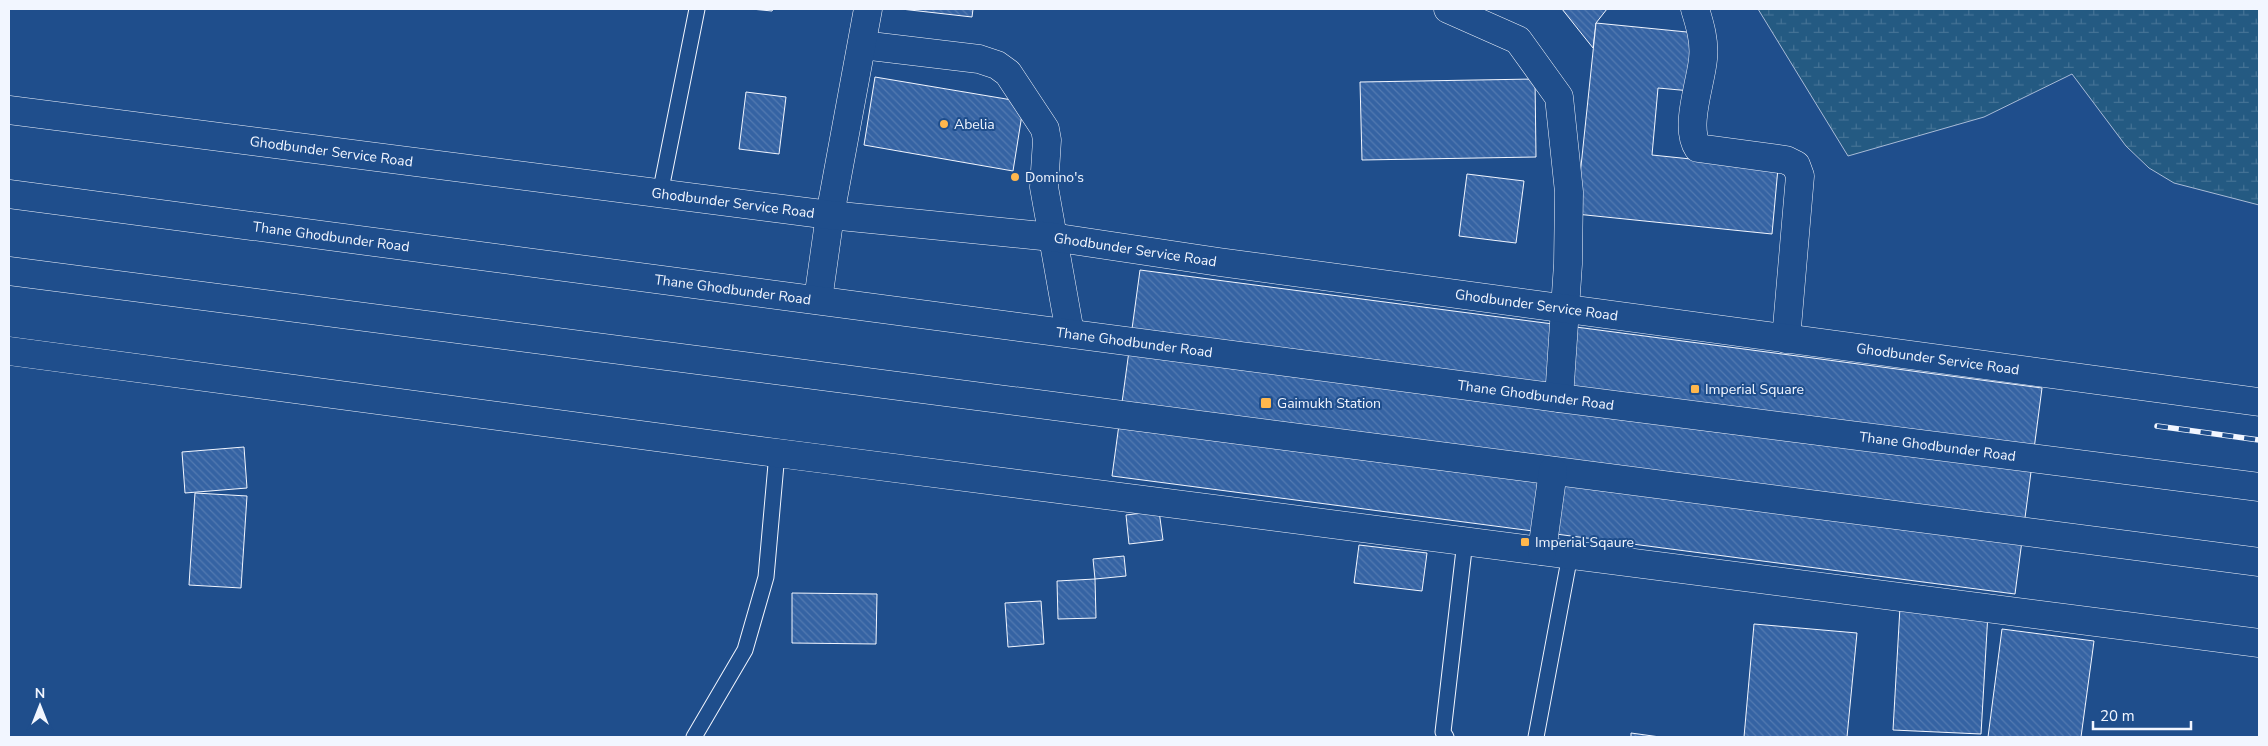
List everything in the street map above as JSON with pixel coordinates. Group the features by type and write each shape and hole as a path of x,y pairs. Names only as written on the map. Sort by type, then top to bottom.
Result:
{"street":[{"path":"818,300 830,215 868,9"},
{"path":"1448,9 1518,40 1559,97 1569,192 1568,264 1559,398"},
{"path":"1695,9 1702,30 1703,58 1692,128 1694,142 1698,148 1786,160 1796,165 1800,176 1786,339"},
{"path":"862,45 979,59 997,65 1008,73 1045,129 1047,140 1044,187 1070,333"},
{"name":"Ghodbunder Service Road","path":"9,110 830,215 1052,237 1229,264 2259,402"},
{"name":"Thane Ghodbunder Road","path":"9,194 1559,398 2259,487"},
{"path":"9,271 2259,562"},
{"path":"9,351 777,453 2259,643"},
{"path":"1542,551 1554,470"}],"lane":[{"path":"660,194 697,9"},
{"path":"694,737 745,650 766,577 777,453"},
{"path":"1446,737 1443,732 1465,541"},
{"path":"1536,737 1570,554"}],"green space":[{"path":"1758,9 2259,9 2259,205 2174,183 2149,168 2126,146 2072,74 1984,117 1848,156"}],"building":[{"path":"751,9 773,9 772,11"},
{"path":"901,9 973,9 972,17"},
{"path":"1562,9 1607,9 1596,23 1593,48"},
{"path":"1596,23 1697,33 1691,91 1658,88 1652,155 1778,168 1772,234 1576,214"},
{"name":"Abelia","path":"875,77 1024,102 1013,171 864,145"},
{"path":"1535,79 1536,157 1362,160 1360,82"},
{"path":"746,92 786,97 779,154 739,149"},
{"path":"1467,174 1524,181 1516,243 1459,236"},
{"path":"1140,270 2042,388 2015,594 1112,476"},
{"path":"244,447 247,488 185,493 182,452"},
{"path":"195,493 247,496 241,588 189,585"},
{"path":"1159,511 1163,540 1129,544 1126,515"},
{"path":"1359,545 1427,553 1422,591 1354,583"},
{"path":"1124,556 1126,576 1095,579 1093,559"},
{"path":"1095,579 1096,618 1058,619 1057,581"},
{"path":"792,593 877,594 876,644 792,643"},
{"path":"1041,601 1044,644 1008,647 1005,603"},
{"path":"1900,607 1988,613 1981,734 1893,730"},
{"path":"1754,624 1857,633 1847,737 1744,737"},
{"path":"2002,629 2094,641 2081,737 1988,737"},
{"path":"1631,733 1660,737 1631,737"}],"railway":[{"path":"2157,426 2259,440"}],"place":[{"name":"Abelia","path":"944,124"},
{"name":"Domino's","path":"1015,177"},
{"name":"Imperial Square","path":"1695,389"},
{"name":"Gaimukh Station","path":"1266,403"},
{"name":"Imperial Sqaure","path":"1525,542"}]}
